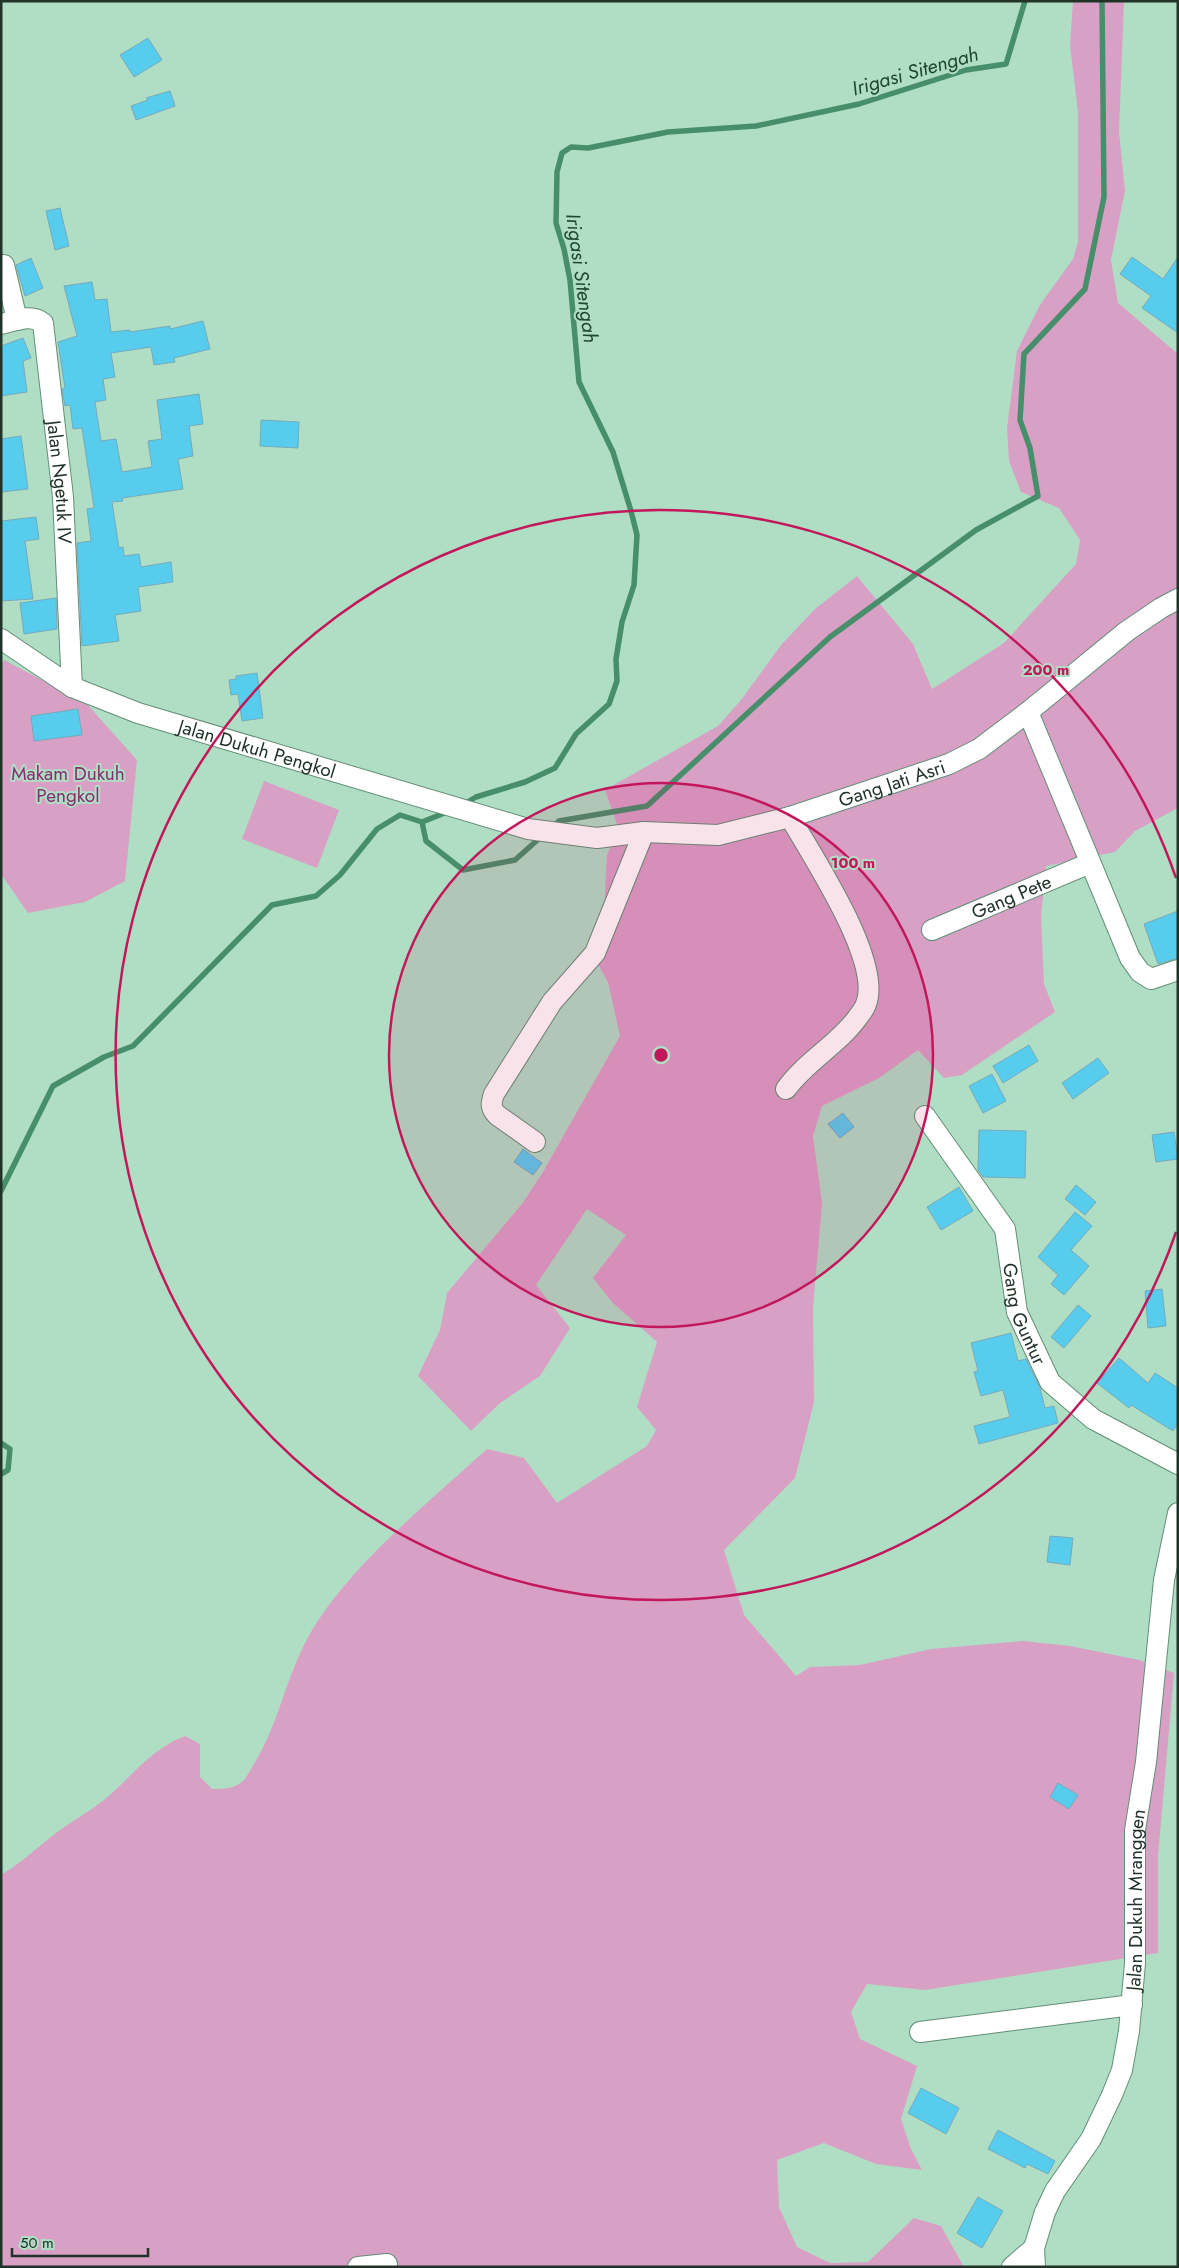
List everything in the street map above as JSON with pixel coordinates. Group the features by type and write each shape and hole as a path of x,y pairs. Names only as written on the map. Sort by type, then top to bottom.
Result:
{"street":[{"path":"4,265 9,322"},
{"name":"Jalan Ngetuk IV","path":"9,322 30,317 38,318 43,323 63,497 72,687"},
{"name":"Gang Jati Asri","path":"557,833 597,838 644,832 718,835 790,817 949,764 978,749 1028,712 1127,631 1178,599"},
{"name":"Jalan Dukuh Pengkol","path":"1,639 72,687 138,713 528,829 557,833"},
{"path":"1028,712 1130,958 1140,972 1151,979 1178,970"},
{"path":"786,1089 796,1076 840,1039 859,1016 867,1003 868,987 863,962 851,926 790,817"},
{"path":"535,1142 492,1110 491,1103 494,1094 552,1002 595,953 644,832"},
{"name":"Gang Pete","path":"932,930 1090,863"},
{"name":"Gang Guntur","path":"925,1116 1005,1229 1017,1312 1050,1382 1093,1419 1178,1464"},
{"name":"Jalan Dukuh Mranggen","path":"1035,2258 1045,2212 1055,2191 1091,2139 1112,2096 1122,2070 1132,2005 1136,1922 1135,1830 1148,1753 1164,1580 1178,1512"},
{"path":"920,2032 1132,2005"},
{"path":"1012,2267 1035,2258"},
{"path":"358,2267 387,2264"}],"green space":[{"path":"1073,1 1124,1 1119,132 1125,191 1111,260 1118,303 1178,354 1178,808 1135,831 1115,852 1046,866 1041,915 1044,984 1055,1012 962,1075 944,1078 918,1050 879,1078 822,1106 813,1136 822,1203 813,1308 814,1402 795,1478 724,1550 744,1615 796,1676 810,1667 860,1665 931,1649 1023,1641 1070,1646 1139,1660 1174,1673 1158,1856 1158,1953 925,1990 867,1984 851,2012 860,2039 917,2066 901,2119 911,2149 922,2170 876,2164 824,2143 777,2160 779,2207 797,2247 830,2263 868,2262 914,2218 941,2226 964,2267 1,2267 1,1875 56,1833 104,1800 161,1749 185,1736 200,1744 200,1777 212,1789 225,1789 241,1783 262,1750 269,1735 291,1674 304,1645 320,1618 339,1592 387,1540 487,1449 524,1458 557,1503 647,1446 656,1430 637,1407 657,1342 613,1303 593,1278 626,1235 587,1209 536,1285 570,1328 540,1376 500,1403 471,1431 418,1376 440,1330 447,1293 522,1204 543,1172 620,1036 608,982 588,947 604,913 607,855 618,827 605,790 718,726 741,700 781,645 815,609 857,576 913,644 932,689 1004,643 1076,564 1080,540 1059,508 1021,492 1009,461 1007,428 1017,351 1040,305 1073,259 1078,242 1078,112 1070,45"},
{"name":"Makam Dukuh Pengkol","path":"4,660 86,703 137,760 125,881 85,902 28,913 1,874 1,666"},
{"path":"264,781 339,810 317,868 242,839"}],"building":[{"path":"148,38 162,60 134,77 120,55"},
{"path":"170,91 175,106 136,120 131,106 148,100 146,98"},
{"path":"60,208 69,246 55,250 46,211"},
{"path":"1132,257 1163,279 1178,257 1178,333 1142,308 1151,296 1120,274"},
{"path":"31,258 43,288 25,296 16,265"},
{"path":"92,282 95,300 107,299 111,332 130,330 130,332 170,326 170,329 203,321 210,349 174,358 175,362 154,365 151,347 111,353 115,377 103,379 106,400 95,402 101,441 116,439 122,472 152,467 148,441 162,439 157,400 199,394 203,424 189,426 193,456 178,459 183,489 122,498 123,501 112,502 119,548 123,547 124,556 139,554 141,567 171,562 173,582 138,587 141,611 115,615 119,641 82,646 77,543 91,541 87,509 94,508 82,428 73,429 70,405 65,406 62,389 65,388 58,342 77,336 64,286"},
{"path":"23,338 31,358 23,361 27,392 1,396 1,346"},
{"path":"261,420 299,422 298,448 260,446"},
{"path":"21,436 28,489 1,492 1,439"},
{"path":"36,517 39,539 25,541 33,599 1,601 1,521"},
{"path":"56,598 57,629 24,634 20,603"},
{"path":"257,673 263,718 242,721 238,694 231,695 229,680 236,679 236,676"},
{"path":"78,709 82,735 34,741 31,716"},
{"path":"1178,911 1178,958 1158,964 1144,924"},
{"path":"1029,1045 1038,1061 1003,1083 993,1066"},
{"path":"1098,1058 1109,1073 1073,1099 1062,1083"},
{"path":"992,1074 1006,1101 983,1113 969,1086"},
{"path":"843,1113 854,1127 840,1138 828,1124"},
{"path":"979,1130 1026,1131 1025,1178 983,1177 978,1170"},
{"path":"1174,1132 1178,1159 1156,1162 1152,1135"},
{"path":"523,1149 542,1163 533,1175 514,1162"},
{"path":"1076,1185 1096,1202 1085,1215 1065,1199"},
{"path":"959,1187 973,1211 941,1230 927,1207"},
{"path":"1075,1212 1092,1226 1071,1250 1089,1266 1064,1295 1051,1284 1058,1275 1038,1257"},
{"path":"1162,1289 1166,1326 1148,1328 1145,1291"},
{"path":"1078,1305 1091,1316 1064,1348 1051,1337"},
{"path":"1011,1333 1018,1361 1026,1359 1040,1388 1045,1408 1054,1406 1058,1423 979,1444 974,1426 1010,1417 1003,1390 981,1396 974,1372 978,1371 971,1343"},
{"path":"1119,1358 1148,1383 1155,1373 1178,1388 1178,1423 1173,1431 1131,1405 1129,1408 1097,1383"},
{"path":"1050,1536 1073,1538 1070,1565 1047,1562"},
{"path":"1058,1783 1078,1795 1069,1809 1050,1797"},
{"path":"921,2088 959,2108 946,2134 908,2113"},
{"path":"998,2130 1055,2161 1048,2174 1027,2164 1025,2168 988,2149"},
{"path":"978,2197 1003,2211 982,2248 957,2233"}],"waterway":[{"name":"Irigasi Sitengah","path":"466,803 476,797 525,782 555,768 576,734 609,704 617,681 616,659 622,622 634,585 637,535 631,511 613,452 579,382 570,280 564,249 556,223 557,172 562,153 571,147 588,148 668,132 756,126 859,104 966,70 1006,64 1025,1"},
{"path":"552,828 559,821 647,806 830,637 976,530 1038,496 1030,448 1020,420 1024,354 1085,289 1104,197 1102,1"},
{"name":"Irigasi Sitengah","path":"422,822 447,812"},
{"path":"1,1191 53,1086 104,1057 133,1046 272,905 316,896 340,875 377,829 400,815 422,822 426,841 463,870 515,860 543,835"},
{"path":"1,1443 10,1449 8,1470 1,1474"}]}
